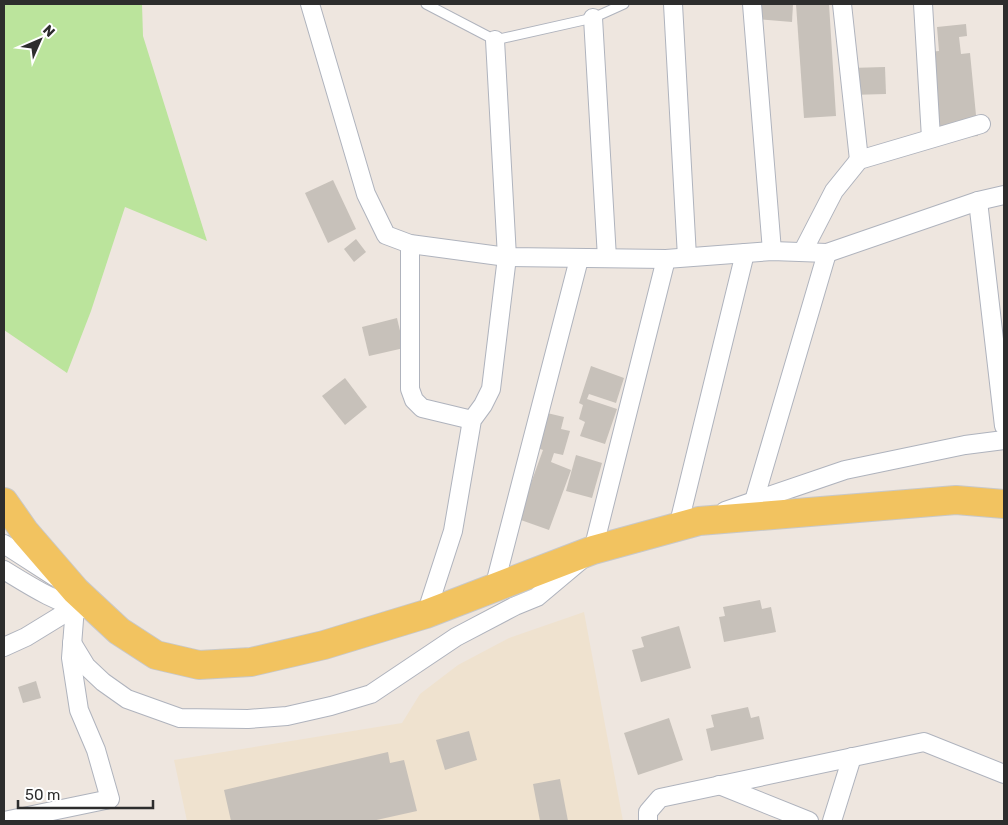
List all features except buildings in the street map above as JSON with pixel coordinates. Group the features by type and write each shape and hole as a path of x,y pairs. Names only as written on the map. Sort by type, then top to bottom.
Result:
{"main road":[{"path":"4,502 25,532 83,603 119,631 156,654 199,665 251,662 324,645 426,614 593,550 689,524 956,500 1004,504"}],"street":[{"path":"310,4 366,194 386,235 410,244 507,257 579,259 666,259 772,251 827,253 978,201 1004,195"},
{"path":"673,4 687,257"},
{"path":"752,4 772,251"},
{"path":"842,4 859,160"},
{"path":"923,4 931,138"},
{"path":"593,18 607,258"},
{"path":"426,614 452,531 472,420 483,405 491,389 507,257 495,40"},
{"path":"803,251 834,191 859,160 981,124"},
{"path":"978,201 998,309 1004,426"},
{"path":"410,244 410,389 414,400 422,408 472,420"},
{"path":"689,524 745,253"},
{"path":"754,501 827,253"},
{"path":"494,588 579,259"},
{"path":"72,643 86,666 103,682 127,699 180,718 248,719 287,716 371,694 456,637 515,606 537,597 593,550 666,259"},
{"path":"689,524 845,470 965,445 1004,440"},
{"path":"965,445 1004,449"},
{"path":"4,544 83,603"},
{"path":"4,570 30,586 83,603"},
{"path":"4,821 110,799 96,750 79,710 71,658 72,643 83,603"},
{"path":"4,647 26,637 83,603"},
{"path":"648,821 648,812 660,798 924,742 1004,774"},
{"path":"832,821 852,757"},
{"path":"719,785 809,821"}],"lane":[{"path":"426,4 495,40 593,18 624,4"}],"shaded area":[{"path":"584,612 623,821 187,821 174,760 402,723 420,694 458,665 509,638"}],"green space":[{"path":"4,4 142,4 143,36 207,241 125,207 91,311 67,373 4,330"}]}
